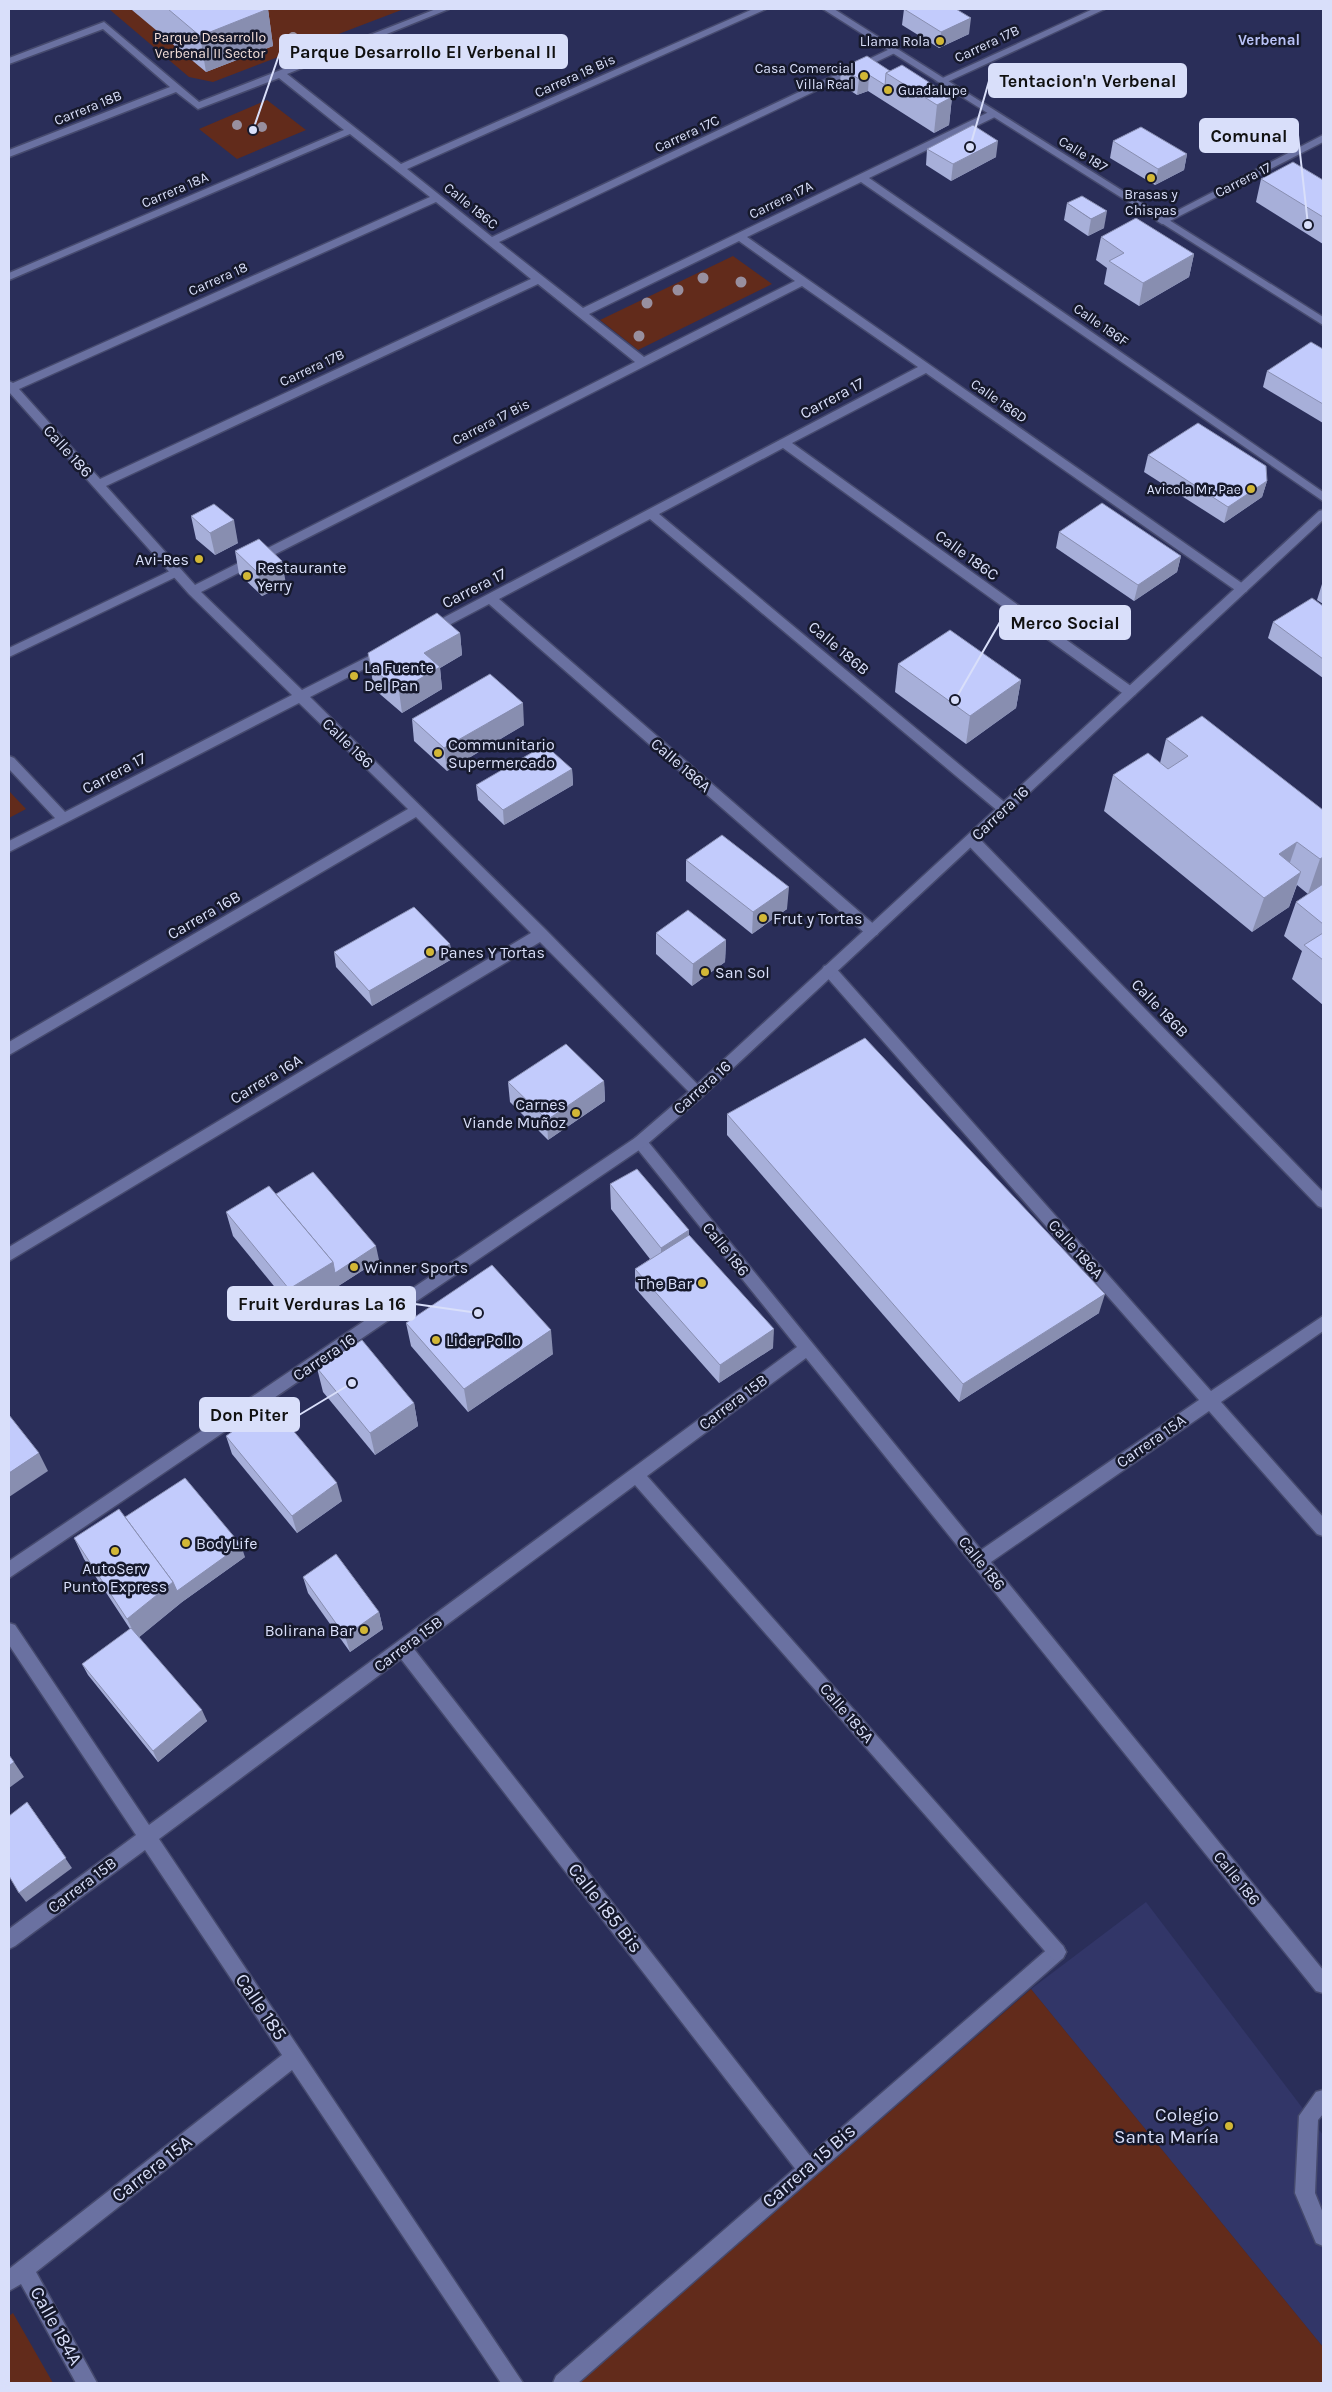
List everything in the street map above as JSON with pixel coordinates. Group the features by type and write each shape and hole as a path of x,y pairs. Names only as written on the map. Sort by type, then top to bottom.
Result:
{"street":[{"path":"9,61 104,25 198,106 444,9"},
{"name":"Carrera 18 Bis","path":"400,168 761,9"},
{"name":"Calle 187","path":"828,9 1323,322"},
{"name":"Carrera 17B","path":"941,81 1100,9"},
{"name":"Carrera 17C","path":"492,241 894,51"},
{"name":"Calle 186C","path":"281,74 643,362"},
{"name":"Carrera 18B","path":"9,154 177,88"},
{"name":"Carrera 17A","path":"582,313 993,114"},
{"name":"Carrera 18A","path":"9,276 352,130"},
{"name":"Carrera 17","path":"1162,221 1323,138"},
{"name":"Calle 186F","path":"862,178 1323,497"},
{"name":"Carrera 18","path":"10,387 437,198"},
{"name":"Calle 186D","path":"740,237 1242,589"},
{"name":"Carrera 17B","path":"98,485 539,279"},
{"name":"Carrera 17 Bis","path":"194,590 803,282"},
{"name":"Carrera 17","path":"420,635 926,368"},
{"name":"Calle 186","path":"10,387 176,572 698,1092"},
{"name":"Calle 186C","path":"784,443 1130,692"},
{"name":"Calle 186B","path":"651,514 1004,809"},
{"name":"Carrera 16","path":"9,1570 640,1142 698,1092 1323,514"},
{"path":"9,654 176,572"},
{"name":"Calle 186A","path":"491,599 872,931"},
{"name":"Carrera 17","path":"9,847 402,644"},
{"path":"9,761 64,819"},
{"name":"Carrera 16B","path":"9,1049 417,810"},
{"name":"Calle 186B","path":"971,839 1323,1202"},
{"name":"Carrera 16A","path":"9,1255 541,934"},
{"name":"Calle 186A","path":"829,970 1323,1529"},
{"name":"Calle 186","path":"640,1142 1323,1984"},
{"name":"Carrera 15A","path":"980,1560 1323,1323"},
{"name":"Carrera 15B","path":"9,1940 807,1348"},
{"name":"Calle 185A","path":"636,1474 1057,1952"},
{"name":"Calle 185","path":"9,1631 513,2383"},
{"name":"Calle 185 Bis","path":"403,1648 807,2168"},
{"name":"Carrera 15 Bis","path":"563,2383 807,2168 1057,1952"},
{"name":"Carrera 15A","path":"16,2275 294,2057"},
{"path":"1323,2099 1309,2116 1305,2193 1323,2236"},
{"name":"Calle 184A","path":"16,2275 87,2383"}],"shaded area":[{"name":"Colegio Santa María","path":"1146,1902 1323,2135 1323,2347 1031,1989"}],"green space":[{"name":"Parque Desarrollo Verbenal II Sector","path":"109,9 404,9 213,82 189,77"},
{"path":"267,100 306,130 237,159 199,129"},
{"path":"733,256 772,284 638,350 600,320"},
{"path":"9,791 26,809 9,818"},
{"path":"1031,1989 1323,2347 1323,2383 578,2383"},
{"path":"13,2313 53,2383 9,2383 9,2316"}],"building":[{"path":"168,9 268,9 200,36"},
{"path":"904,9 956,9 971,18 941,32"},
{"path":"867,56 890,71 886,73 885,85 869,75 859,79 841,68"},
{"path":"902,65 952,97 937,105 886,73"},
{"path":"973,125 998,141 953,164 927,149"},
{"path":"1141,127 1187,154 1158,169 1113,141"},
{"path":"1293,162 1323,180 1323,217 1261,179"},
{"path":"1082,196 1107,211 1091,219 1067,203"},
{"path":"1136,218 1194,254 1143,283 1109,261 1124,253 1101,237"},
{"path":"1311,342 1323,349 1323,404 1267,371"},
{"path":"1198,423 1266,466 1267,481 1228,507 1148,455"},
{"path":"1102,503 1181,556 1138,585 1059,532"},
{"path":"214,504 234,520 210,533 191,516"},
{"path":"259,539 282,561 258,573 235,551"},
{"path":"1312,598 1323,606 1323,659 1273,622"},
{"path":"437,613 460,633 424,653 440,667 399,691 371,667 368,653"},
{"path":"950,630 1021,680 970,716 898,664"},
{"path":"490,674 523,703 444,748 412,719"},
{"path":"1202,716 1323,810 1323,857 1320,859 1297,842 1279,854 1301,872 1264,898 1113,775 1148,753 1168,769 1188,756 1166,739"},
{"path":"545,745 572,769 503,810 476,785"},
{"path":"722,835 789,887 753,912 686,860"},
{"path":"1323,884 1323,924 1296,902"},
{"path":"414,907 450,944 369,991 334,952"},
{"path":"688,910 726,940 693,964 656,933"},
{"path":"1323,933 1323,960 1304,945"},
{"path":"865,1038 1105,1294 963,1384 727,1114"},
{"path":"566,1044 604,1081 547,1120 508,1082"},
{"path":"637,1169 689,1230 661,1248 610,1184"},
{"path":"313,1172 376,1246 335,1273 333,1262 276,1194"},
{"path":"269,1186 333,1262 289,1289 226,1212"},
{"path":"689,1235 774,1329 720,1365 635,1269"},
{"path":"492,1265 551,1330 464,1389 406,1323"},
{"path":"362,1340 414,1403 370,1433 317,1368"},
{"path":"271,1404 337,1483 292,1516 226,1436"},
{"path":"9,1415 39,1453 9,1473"},
{"name":"BodyLife","path":"185,1478 241,1545 177,1591 173,1582 125,1517"},
{"path":"119,1509 173,1582 127,1619 74,1538"},
{"path":"336,1554 379,1612 345,1636 303,1577"},
{"path":"131,1628 202,1710 153,1751 82,1664"},
{"path":"9,1755 14,1762 9,1766"},
{"path":"27,1802 66,1858 19,1893 9,1876 9,1816"}],"place":[{"name":"Llama Rola","path":"940,41"},
{"name":"Casa Comercial Villa Real","path":"864,76"},
{"name":"Guadalupe","path":"888,90"},
{"name":"Parque Desarrollo El Verbenal II","path":"253,130"},
{"name":"Tentacion'n Verbenal","path":"970,147"},
{"name":"Brasas y Chispas","path":"1151,178"},
{"name":"Comunal","path":"1308,225"},
{"name":"Avicola Mr. Pae","path":"1251,489"},
{"name":"Avi-Res","path":"199,559"},
{"name":"Restaurante Yerry","path":"247,576"},
{"name":"La Fuente Del Pan","path":"354,676"},
{"name":"Merco Social","path":"955,700"},
{"name":"Communitario Supermercado","path":"438,753"},
{"name":"Frut y Tortas","path":"763,918"},
{"name":"Panes Y Tortas","path":"430,952"},
{"name":"San Sol","path":"705,972"},
{"name":"Carnes Viande Muñoz","path":"576,1113"},
{"name":"Winner Sports","path":"354,1267"},
{"name":"The Bar","path":"702,1283"},
{"name":"Fruit Verduras La 16","path":"478,1313"},
{"name":"Lider Pollo","path":"436,1340"},
{"name":"Don Piter","path":"352,1383"},
{"name":"BodyLife","path":"186,1543"},
{"name":"AutoServ Punto Express","path":"115,1551"},
{"name":"Bolirana Bar","path":"364,1630"},
{"name":"Colegio Santa María","path":"1229,2126"}],"district":[{"name":"Verbenal","path":"1269,40"}]}
